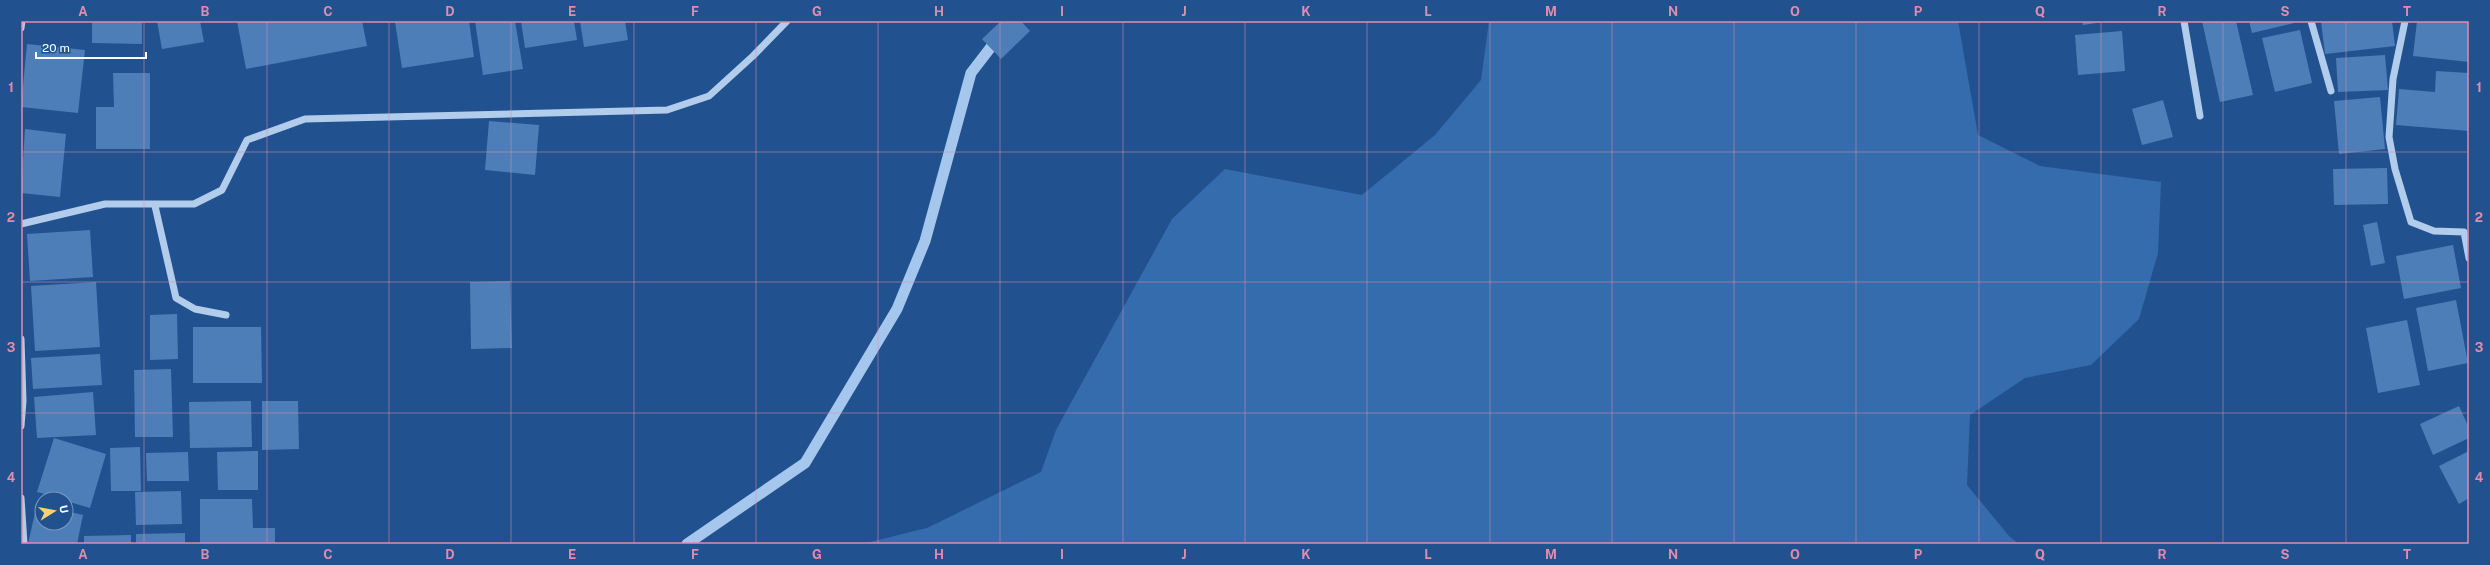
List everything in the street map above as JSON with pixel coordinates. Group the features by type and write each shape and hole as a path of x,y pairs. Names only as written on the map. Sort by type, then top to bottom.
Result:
{"street":[{"path":"21,26 22,21"},
{"path":"21,224 105,204 155,206 194,204 222,190 247,140 306,119 666,110 709,96 753,56 787,21"},
{"path":"2184,21 2200,116"},
{"path":"2311,21 2331,91"},
{"path":"2406,21 2392,79 2389,137 2395,169 2411,222 2434,231 2464,232 2469,258"},
{"path":"155,206 176,298 196,309 226,315"},
{"path":"21,338 23,393 21,426"},
{"path":"21,498 24,544"}],"shaded area":[{"path":"1489,21 1958,21 1978,135 2040,166 2161,182 2158,253 2139,319 2091,365 2025,378 1970,415 1967,485 2009,536 2019,544 862,544 927,528 1041,472 1056,430 1172,219 1225,169 1362,195 1435,135 1481,80"}],"building":[{"path":"92,21 142,21 142,44 92,43"},
{"path":"157,21 200,21 204,42 162,49"},
{"path":"237,21 362,21 367,46 246,69"},
{"path":"469,21 474,57 402,68 395,22"},
{"path":"475,21 515,21 523,69 483,75"},
{"path":"521,21 574,21 577,40 525,48"},
{"path":"580,21 625,21 628,40 584,47"},
{"path":"1001,21 1021,21 1030,31 1001,59 982,39"},
{"path":"2082,21 2103,21 2103,22 2083,25"},
{"path":"2202,21 2236,21 2253,95 2220,102"},
{"path":"2249,21 2293,21 2294,23 2252,33"},
{"path":"2321,21 2392,21 2395,46 2325,54"},
{"path":"2417,21 2469,21 2469,62 2413,56"},
{"path":"2300,30 2312,83 2275,92 2262,38"},
{"path":"2122,31 2125,71 2078,75 2075,35"},
{"path":"27,44 85,50 78,113 21,107"},
{"path":"2385,55 2388,90 2338,92 2336,58"},
{"path":"2436,71 2469,73 2469,131 2396,125 2399,89 2435,92"},
{"path":"113,73 150,73 150,149 96,149 96,107 114,107"},
{"path":"2380,97 2385,149 2339,154 2334,101"},
{"path":"2163,100 2173,137 2142,145 2132,109"},
{"path":"489,121 539,125 535,175 485,170"},
{"path":"25,129 66,134 60,197 21,193"},
{"path":"2387,168 2388,204 2334,205 2333,169"},
{"path":"2377,222 2385,263 2371,266 2363,225"},
{"path":"90,230 93,277 30,281 27,234"},
{"path":"2453,245 2461,288 2404,299 2396,256"},
{"path":"510,281 512,348 471,349 470,282"},
{"path":"96,282 100,347 35,351 31,286"},
{"path":"2456,300 2468,363 2428,371 2416,308"},
{"path":"177,314 178,359 150,360 150,315"},
{"path":"2407,320 2420,385 2378,393 2366,328"},
{"path":"193,327 261,327 262,383 193,383"},
{"path":"100,354 102,385 33,389 31,358"},
{"path":"171,369 173,437 135,437 134,370"},
{"path":"93,392 96,435 37,438 34,397"},
{"path":"251,401 252,447 190,448 189,402"},
{"path":"262,401 298,401 299,449 262,450"},
{"path":"2459,406 2469,428 2469,438 2433,455 2420,424"},
{"path":"54,438 106,454 90,508 74,503 74,491 37,491"},
{"path":"140,447 141,491 111,491 110,448"},
{"path":"258,451 258,490 218,490 217,452"},
{"path":"2469,451 2469,498 2459,504 2439,466"},
{"path":"188,452 189,481 147,481 146,453"},
{"path":"181,491 182,524 136,525 135,492"},
{"path":"200,499 252,499 253,528 275,528 275,544 200,544"},
{"path":"74,513 83,515 77,544 28,544 34,517 34,531 74,531"},
{"path":"185,533 185,544 136,544 136,534"},
{"path":"131,535 131,544 84,544 84,536"}],"waterway":[{"path":"687,544 805,463 897,309 925,241 971,73 1011,21"}]}
